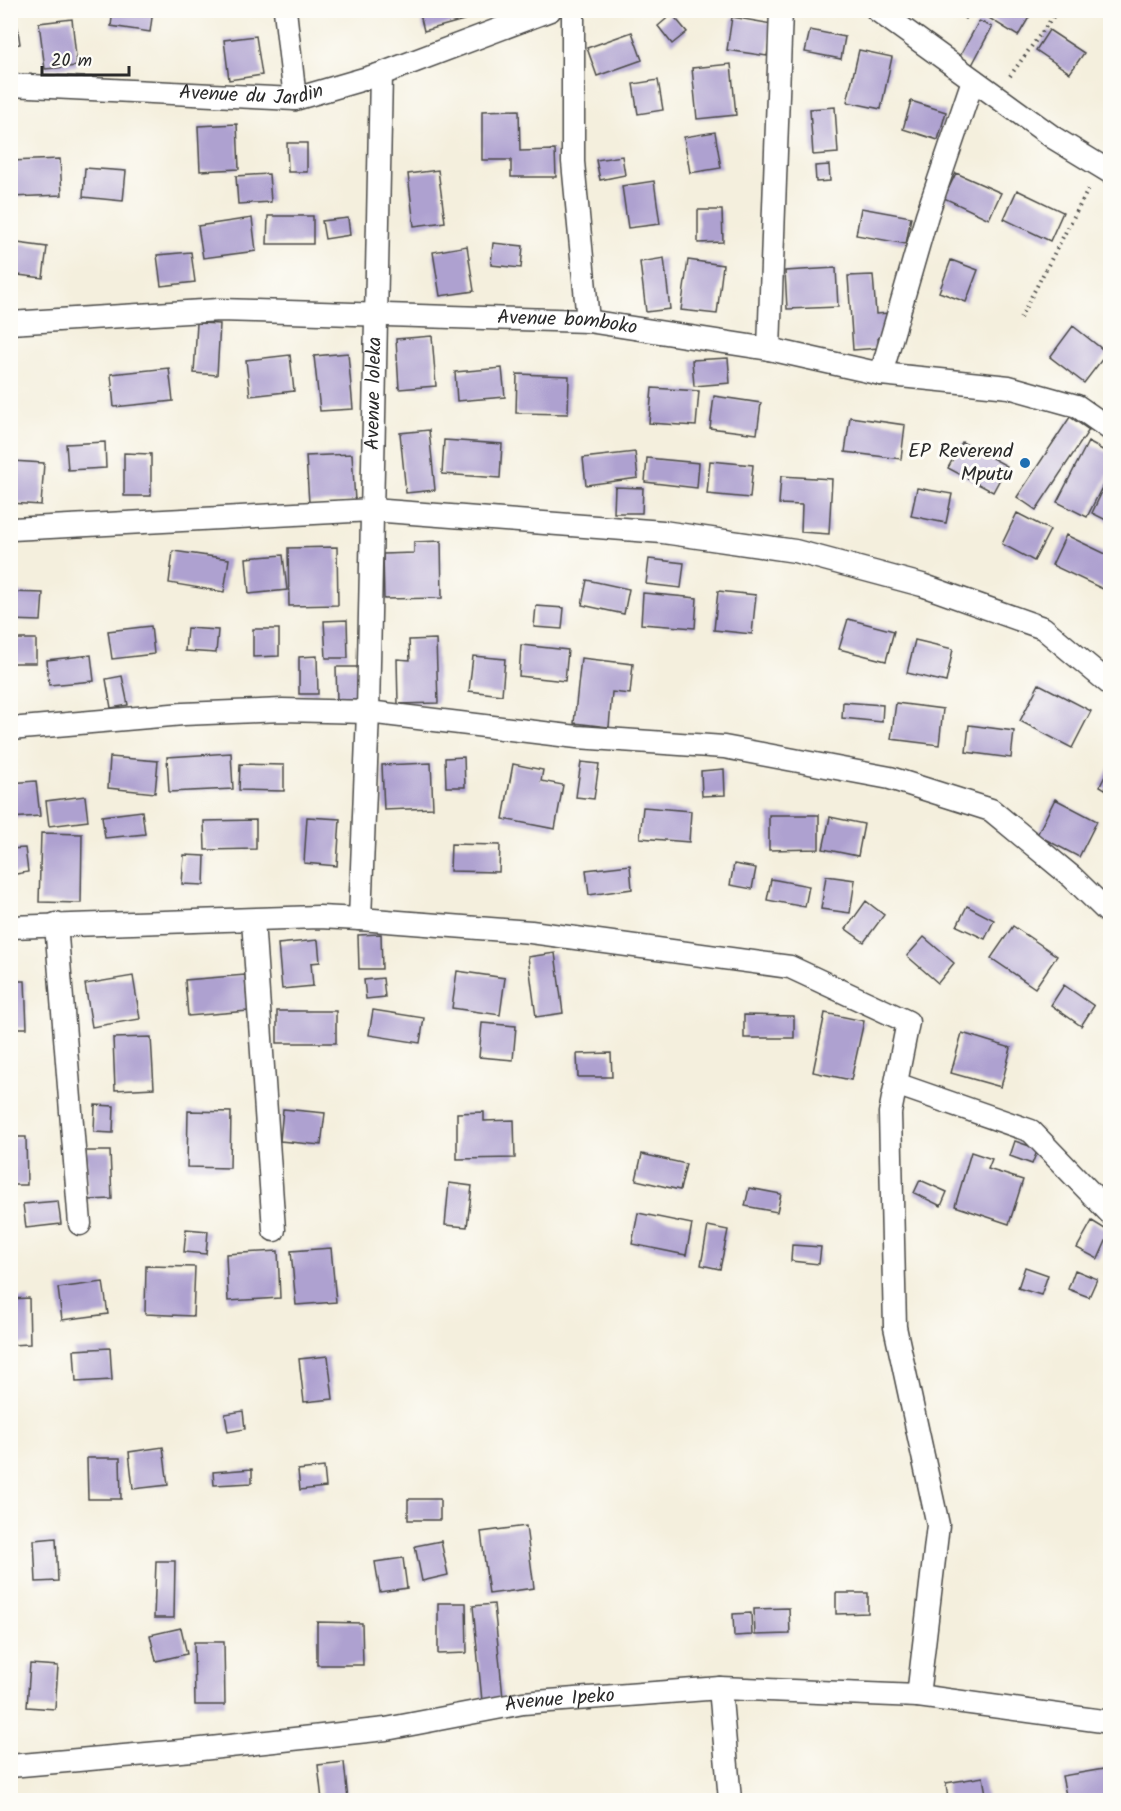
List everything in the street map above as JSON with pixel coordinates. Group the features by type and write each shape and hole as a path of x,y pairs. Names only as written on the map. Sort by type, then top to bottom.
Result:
{"street":[{"path":"285,10 295,99"},
{"name":"Avenue du Jardin","path":"10,85 295,99 381,74 550,10"},
{"path":"573,10 573,162 588,321"},
{"path":"769,349 781,10"},
{"path":"877,10 1054,138 1105,169"},
{"name":"Avenue loleka","path":"360,919 368,712 381,74"},
{"path":"881,374 927,215 973,80"},
{"name":"Avenue bomboko","path":"10,323 219,310 376,312 588,321 769,349 881,374 1009,387 1077,406 1110,429"},
{"path":"12,529 372,510 663,532 795,551 922,585 1043,628 1110,684"},
{"path":"10,729 271,710 368,712 577,737 724,747 891,778 991,810 1072,877 1110,914"},
{"path":"10,927 319,917 531,932 790,967 908,1022 890,1113 895,1327 938,1525 918,1696"},
{"path":"253,920 274,1230"},
{"path":"56,924 80,1224"},
{"path":"896,1084 1031,1131 1110,1213"},
{"path":"720,1688 730,1800"},
{"name":"Avenue Ipeko","path":"10,1766 192,1750 386,1729 523,1703 720,1688 918,1696 1110,1722"}],"path":[{"path":"996,96 1058,10"},
{"path":"1020,318 1105,169"}],"building":[{"path":"10,10 15,10 20,44 10,46"},
{"path":"113,10 153,10 150,32 111,26"},
{"path":"419,10 461,10 464,20 424,31"},
{"path":"950,10 971,10 966,19"},
{"path":"987,10 1025,10 1031,14 1018,36 984,15"},
{"path":"672,14 687,32 672,44 658,26"},
{"path":"732,17 772,24 767,56 727,50"},
{"path":"72,19 77,66 45,69 39,23"},
{"path":"979,21 992,27 972,65 959,58"},
{"path":"810,30 845,37 841,59 805,52"},
{"path":"1049,30 1084,53 1070,73 1036,50"},
{"path":"632,32 642,60 597,76 587,48"},
{"path":"256,36 262,75 229,80 224,40"},
{"path":"859,50 892,57 881,109 847,102"},
{"path":"731,64 736,115 697,119 692,68"},
{"path":"658,80 663,110 638,114 633,84"},
{"path":"911,101 946,112 938,140 903,129"},
{"path":"835,107 838,153 813,155 810,109"},
{"path":"519,110 520,151 555,150 556,177 511,177 511,160 482,160 482,111"},
{"path":"237,124 239,169 200,171 198,126"},
{"path":"715,132 721,168 690,173 684,137"},
{"path":"287,143 307,143 307,172 288,172"},
{"path":"622,156 625,175 600,180 596,160"},
{"path":"60,159 62,195 10,197 10,161"},
{"path":"829,165 830,181 816,182 815,166"},
{"path":"85,168 126,171 123,201 83,197"},
{"path":"438,170 445,222 414,226 408,174"},
{"path":"956,173 1001,193 989,219 944,198"},
{"path":"269,174 271,202 238,204 236,176"},
{"path":"654,181 660,224 628,228 622,186"},
{"path":"1017,190 1063,212 1050,241 1004,219"},
{"path":"861,208 911,217 906,244 856,235"},
{"path":"698,210 722,210 723,242 698,243"},
{"path":"268,216 313,216 313,244 267,244"},
{"path":"252,218 256,251 203,258 198,226"},
{"path":"348,218 350,235 325,239 322,221"},
{"path":"10,242 47,247 43,278 10,274"},
{"path":"493,243 523,246 521,268 491,265"},
{"path":"467,246 474,291 440,296 433,252"},
{"path":"191,252 195,282 161,286 157,255"},
{"path":"664,258 670,309 646,312 640,262"},
{"path":"688,260 723,265 717,314 681,310"},
{"path":"951,260 978,270 966,302 939,292"},
{"path":"836,268 838,307 787,309 785,271"},
{"path":"873,275 876,314 890,313 891,337 878,338 879,348 853,350 848,276"},
{"path":"197,323 220,324 217,375 194,373"},
{"path":"1073,326 1107,353 1084,383 1050,357"},
{"path":"432,336 436,386 399,389 396,339"},
{"path":"348,353 353,409 320,411 314,356"},
{"path":"290,355 294,391 250,396 246,360"},
{"path":"728,358 730,383 694,386 692,360"},
{"path":"169,368 173,401 114,407 111,374"},
{"path":"502,368 505,397 457,401 455,372"},
{"path":"517,374 569,376 568,414 516,413"},
{"path":"652,388 699,391 696,426 649,423"},
{"path":"714,396 761,403 757,434 710,428"},
{"path":"850,417 905,425 901,459 845,452"},
{"path":"1070,417 1089,430 1036,510 1017,497"},
{"path":"429,430 435,490 406,493 400,433"},
{"path":"444,440 502,444 500,478 442,474"},
{"path":"105,442 106,468 68,470 66,444"},
{"path":"962,442 1007,466 993,492 948,468"},
{"path":"1088,442 1110,454 1110,471 1087,517 1057,502"},
{"path":"635,452 638,478 586,485 583,458"},
{"path":"124,453 151,454 151,496 124,496"},
{"path":"352,454 355,501 309,503 306,456"},
{"path":"647,458 699,463 697,488 645,482"},
{"path":"12,461 44,463 41,505 10,503"},
{"path":"710,461 753,465 750,498 707,494"},
{"path":"1110,475 1110,522 1092,513"},
{"path":"781,476 832,479 829,534 801,532 802,505 779,504"},
{"path":"615,487 643,488 642,513 614,513"},
{"path":"917,488 952,494 946,523 911,516"},
{"path":"1017,513 1050,530 1034,561 1002,544"},
{"path":"1066,535 1110,556 1110,584 1107,591 1052,565"},
{"path":"441,541 442,598 384,599 383,554 414,553 414,542"},
{"path":"337,547 338,605 289,606 288,548"},
{"path":"173,551 229,559 224,592 169,583"},
{"path":"283,555 287,590 249,594 246,558"},
{"path":"649,559 684,563 681,588 646,584"},
{"path":"587,580 629,589 624,614 582,605"},
{"path":"718,591 756,595 752,634 714,630"},
{"path":"10,592 43,593 41,621 10,620"},
{"path":"643,593 697,598 695,628 641,624"},
{"path":"536,606 564,608 562,629 534,627"},
{"path":"848,619 894,631 886,661 839,649"},
{"path":"347,620 348,658 326,658 324,621"},
{"path":"151,626 154,654 112,659 108,631"},
{"path":"187,628 218,630 216,653 185,651"},
{"path":"253,629 279,629 279,656 253,657"},
{"path":"10,639 36,639 36,663 10,663"},
{"path":"436,639 438,703 398,704 397,659 410,660 409,640"},
{"path":"915,640 953,649 946,682 907,673"},
{"path":"521,645 568,650 565,681 519,676"},
{"path":"91,655 94,681 49,685 47,660"},
{"path":"317,656 318,694 299,694 299,657"},
{"path":"473,656 505,659 502,695 469,691"},
{"path":"581,658 633,664 630,694 612,692 609,727 574,723"},
{"path":"336,667 358,667 359,700 337,701"},
{"path":"122,676 128,705 111,708 106,679"},
{"path":"1039,684 1091,711 1072,748 1020,721"},
{"path":"843,702 883,705 882,722 842,718"},
{"path":"896,703 943,709 939,745 891,739"},
{"path":"969,725 1014,731 1011,758 966,752"},
{"path":"231,753 233,789 169,792 167,757"},
{"path":"110,757 158,761 155,793 108,788"},
{"path":"464,757 465,787 446,787 445,758"},
{"path":"581,762 599,764 594,799 576,797"},
{"path":"431,763 433,808 384,810 382,765"},
{"path":"240,764 284,765 284,791 239,790"},
{"path":"513,764 543,770 541,781 563,785 555,829 503,819"},
{"path":"1110,766 1110,792 1100,786"},
{"path":"724,769 725,795 702,796 701,771"},
{"path":"36,781 40,816 10,818 10,783"},
{"path":"85,796 88,821 49,826 46,801"},
{"path":"1055,799 1097,821 1079,857 1037,835"},
{"path":"643,807 691,811 689,842 640,838"},
{"path":"142,811 145,834 105,838 102,816"},
{"path":"769,815 819,815 819,849 769,850"},
{"path":"307,817 340,819 337,866 304,863"},
{"path":"830,817 864,824 858,856 823,849"},
{"path":"256,820 256,849 205,850 204,821"},
{"path":"41,833 82,834 81,903 39,902"},
{"path":"451,844 500,845 499,872 450,871"},
{"path":"25,848 28,872 10,875 10,849"},
{"path":"184,855 205,856 204,885 182,884"},
{"path":"734,864 756,868 752,889 730,885"},
{"path":"630,865 632,889 589,895 586,870"},
{"path":"826,876 855,880 850,913 821,909"},
{"path":"771,879 809,886 805,907 767,900"},
{"path":"866,901 884,915 864,942 846,929"},
{"path":"967,906 994,920 985,939 957,926"},
{"path":"1013,926 1057,956 1035,988 991,958"},
{"path":"381,934 382,969 359,969 358,935"},
{"path":"924,937 954,963 938,983 907,956"},
{"path":"318,940 320,962 311,963 313,986 282,989 278,944"},
{"path":"555,953 563,1013 536,1017 528,957"},
{"path":"457,971 505,978 500,1015 452,1008"},
{"path":"245,975 248,1011 188,1016 185,980"},
{"path":"133,976 140,1019 92,1027 85,984"},
{"path":"383,978 385,997 366,999 364,980"},
{"path":"10,981 25,981 27,1028 10,1028"},
{"path":"1064,985 1094,1006 1081,1026 1051,1005"},
{"path":"373,1010 424,1018 420,1043 369,1035"},
{"path":"277,1011 336,1011 336,1043 277,1043"},
{"path":"825,1013 864,1021 851,1080 813,1072"},
{"path":"744,1015 794,1016 794,1038 744,1038"},
{"path":"482,1023 516,1026 513,1060 479,1057"},
{"path":"962,1033 1011,1048 1001,1087 951,1073"},
{"path":"151,1037 154,1088 115,1090 113,1038"},
{"path":"611,1053 612,1077 578,1077 577,1054"},
{"path":"95,1105 114,1106 113,1133 94,1132"},
{"path":"283,1109 325,1113 321,1145 280,1141"},
{"path":"188,1111 231,1112 230,1168 187,1167"},
{"path":"484,1112 484,1121 514,1120 515,1158 457,1159 457,1113"},
{"path":"10,1137 26,1137 27,1185 10,1185"},
{"path":"1015,1141 1038,1149 1032,1164 1010,1156"},
{"path":"86,1151 110,1151 112,1199 88,1200"},
{"path":"971,1152 992,1159 988,1169 1023,1180 1009,1224 955,1206"},
{"path":"642,1154 686,1164 680,1190 636,1180"},
{"path":"920,1180 947,1192 941,1206 914,1193"},
{"path":"449,1183 472,1186 467,1227 445,1225"},
{"path":"749,1188 781,1194 777,1212 745,1206"},
{"path":"58,1201 61,1224 26,1228 23,1204"},
{"path":"638,1213 692,1224 686,1255 632,1244"},
{"path":"1092,1221 1110,1232 1098,1259 1077,1248"},
{"path":"708,1226 728,1230 720,1269 701,1265"},
{"path":"186,1229 208,1231 206,1254 184,1252"},
{"path":"792,1245 821,1247 819,1264 791,1261"},
{"path":"331,1248 336,1302 296,1305 291,1251"},
{"path":"278,1251 280,1298 228,1301 226,1254"},
{"path":"146,1266 195,1267 193,1316 145,1314"},
{"path":"1025,1267 1048,1275 1041,1295 1018,1288"},
{"path":"1075,1270 1097,1279 1089,1297 1068,1289"},
{"path":"103,1282 108,1314 62,1320 58,1288"},
{"path":"29,1298 30,1344 10,1345 10,1299"},
{"path":"110,1348 112,1380 76,1382 74,1350"},
{"path":"328,1356 333,1399 304,1402 299,1359"},
{"path":"243,1411 245,1429 228,1432 225,1414"},
{"path":"163,1447 168,1485 133,1489 129,1452"},
{"path":"87,1458 120,1458 121,1499 88,1499"},
{"path":"324,1467 326,1487 300,1490 298,1470"},
{"path":"252,1469 252,1483 214,1485 213,1472"},
{"path":"408,1499 440,1499 440,1520 408,1520"},
{"path":"526,1526 534,1588 489,1594 481,1532"},
{"path":"56,1538 58,1581 36,1582 34,1540"},
{"path":"441,1541 448,1575 422,1581 415,1546"},
{"path":"403,1558 407,1588 380,1592 375,1562"},
{"path":"156,1561 175,1561 174,1618 154,1618"},
{"path":"836,1593 868,1593 868,1613 836,1614"},
{"path":"438,1603 466,1603 467,1653 438,1654"},
{"path":"494,1604 503,1698 482,1701 473,1606"},
{"path":"789,1608 790,1634 755,1635 754,1609"},
{"path":"751,1613 752,1635 734,1636 733,1614"},
{"path":"317,1622 362,1623 363,1665 317,1665"},
{"path":"181,1628 187,1654 156,1661 150,1635"},
{"path":"194,1642 224,1642 225,1705 195,1705"},
{"path":"30,1664 58,1666 55,1709 27,1707"},
{"path":"344,1762 348,1800 322,1800 318,1765"},
{"path":"1110,1768 1110,1800 1067,1800 1062,1776"},
{"path":"983,1777 987,1800 948,1800 946,1783"}],"place":[{"name":"EP Reverend Mputu","path":"1025,463"}]}
